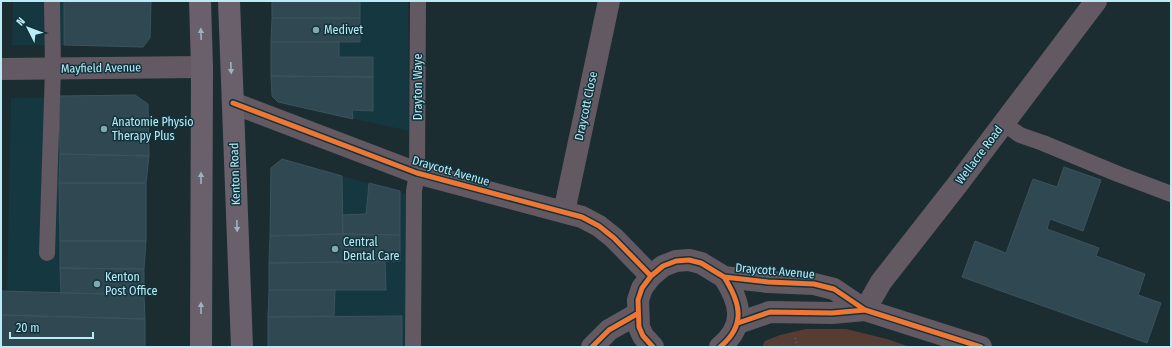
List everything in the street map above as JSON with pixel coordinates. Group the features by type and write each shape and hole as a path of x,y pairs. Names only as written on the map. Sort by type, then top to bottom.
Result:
{"main road":[{"path":"200,1 202,67 200,347"},
{"name":"Kenton Road","path":"229,1 242,347"}],"street":[{"name":"Draycott Close","path":"564,212 608,1"},
{"name":"Wellacre Road","path":"865,310 880,282 957,185 1096,1"},
{"name":"Mayfield Avenue","path":"1,69 202,67"},
{"name":"Draycott Avenue","path":"233,103 417,173 582,217 599,226 614,238 651,276"},
{"name":"Draycott Avenue","path":"653,347 647,341 639,328 637,314 638,300 642,288 651,276 664,266 676,261 689,260 701,263 724,277 768,282 814,284 834,289 865,310 981,347"},
{"name":"Draycott Avenue","path":"724,277 734,292 738,307 738,323 770,312 832,313 865,310"},
{"path":"592,347 609,330 637,314"},
{"path":"720,347 731,337 738,323"}],"lane":[{"path":"47,253 52,68 52,1"},
{"name":"Drayton Waye","path":"413,347 414,191 417,173 418,1"},
{"path":"1003,123 1020,134 1171,194"}],"shaded area":[{"path":"13,1 151,1 150,38 143,47 12,45"},
{"path":"272,1 408,1 409,131 278,102 272,96"},
{"path":"135,95 148,104 149,155 146,183 146,241 144,269 145,347 1,347 7,291 11,98"},
{"path":"282,159 417,197 414,347 268,347 271,168"},
{"path":"806,329 846,329 887,339 910,347 762,347 765,341 780,335"}],"building":[{"path":"64,1 151,1 150,38 143,47 64,45"},
{"path":"272,1 360,1 360,18 272,18"},
{"name":"Medivet","path":"272,18 360,18 360,42 271,42"},
{"path":"271,42 339,42 339,57 373,57 373,77 271,76"},
{"path":"271,76 373,77 373,111 352,110 353,119 278,102 272,96"},
{"name":"Anatomie Physio Therapy Plus","path":"135,95 148,104 149,156 60,154 59,96"},
{"path":"60,154 149,156 146,183 59,183"},
{"path":"282,159 342,176 343,234 270,236 271,168"},
{"path":"1064,167 1101,180 1083,231 1050,219 1047,229 1099,248 1096,256 1145,274 1138,295 1161,303 1147,343 962,277 975,241 1006,253 1033,179 1057,187"},
{"path":"59,183 146,183 146,241 60,241"},
{"path":"369,183 400,191 400,235 343,234 342,215 366,214"},
{"name":"Central Dental Care","path":"343,234 400,235 400,261 269,263 270,236"},
{"path":"60,241 146,241 144,269 60,268"},
{"path":"385,262 386,290 269,290 269,263"},
{"path":"60,268 144,269 144,295 61,293"},
{"path":"269,290 335,290 334,316 268,317"},
{"path":"1,291 144,295 145,319 1,315"},
{"path":"1,315 145,319 145,347 1,347"},
{"path":"402,316 402,347 268,347 268,317"}],"cycle path":[{"path":"233,103 417,173 582,217 599,226 614,238 651,276"},
{"path":"653,347 643,336 639,327 638,300 642,288 651,276 663,266 676,261 689,260 701,263 724,277 768,282 814,284 834,289 865,310 981,347"},
{"path":"720,347 729,339 734,330 738,313 734,295 724,277"},
{"path":"738,323 770,312 832,313 865,310"},
{"path":"592,347 609,330 637,314"}],"place":[{"name":"Medivet","path":"316,30"},
{"name":"Anatomie Physio Therapy Plus","path":"104,129"},
{"name":"Central Dental Care","path":"335,249"},
{"name":"Kenton Post Office","path":"97,284"}]}
